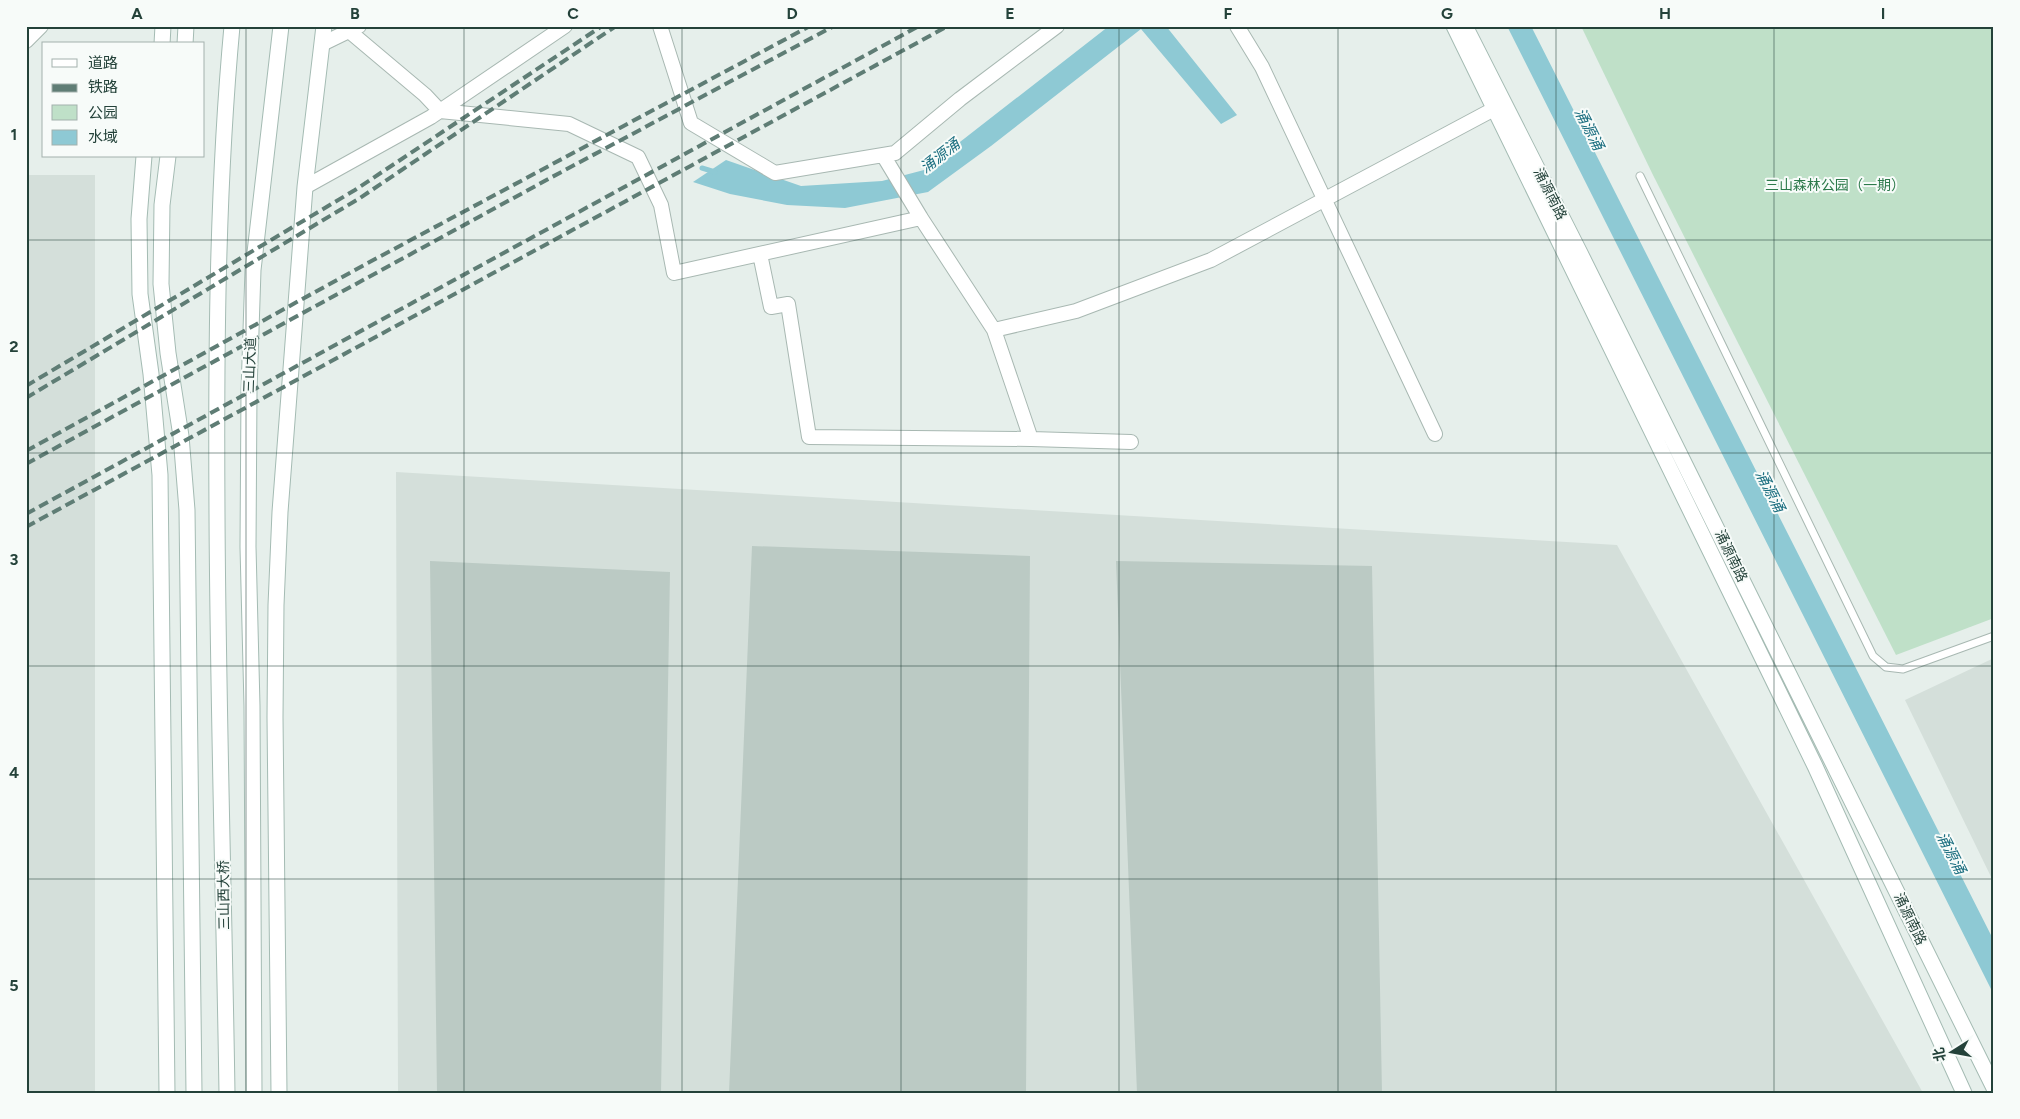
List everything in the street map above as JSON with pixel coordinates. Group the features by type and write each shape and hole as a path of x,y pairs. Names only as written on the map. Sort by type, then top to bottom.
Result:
{"main road":[{"path":"162,42 163,26"},
{"path":"185,42 186,26"},
{"name":"三山西大桥","path":"228,1093 219,698 216,447 218,284 232,26"},
{"name":"三山大道","path":"252,706 248,492 253,270 281,26"},
{"path":"279,1093 275,717 276,605 280,512 305,188 324,26"},
{"name":"涌源南路","path":"1454,26 1815,766 1964,1093"},
{"name":"涌源南路","path":"1465,26 1589,271 1994,1088"},
{"path":"144,158 139,219 138,268 158,433 160,475 167,1093"},
{"path":"168,158 162,204 161,284 168,353 181,436 187,510 194,1093"},
{"name":"三山西大桥","path":"252,706 254,1093"}],"street":[{"path":"26,41 41,26"},
{"path":"305,188 440,111 565,26"},
{"path":"660,26 691,123 775,173 895,153 960,99 1058,26"},
{"path":"1237,26 1262,67 1435,434"},
{"path":"322,44 354,29 440,111 569,124 638,157 661,205 674,273 921,218"},
{"path":"994,330 1076,311 1210,260 1494,109"},
{"path":"883,155 891,171 994,330 1030,439"},
{"path":"760,254 771,307 788,304 809,437 1132,442"}],"lane":[{"path":"1640,176 1873,656 1886,667 1903,669 1994,636"}],"shaded area":[{"path":"26,175 95,175 95,1093 26,1093"},
{"path":"396,472 1617,545 1923,1093 398,1093"},
{"path":"1994,658 1994,883 1905,700"}],"green space":[{"name":"三山森林公园（一期）","path":"1581,26 1994,26 1994,618 1896,655 1652,173"}],"water":[{"path":"1109,26 1166,26 1237,115 1221,124 1141,29 991,146 928,192 845,208 787,205 730,194 693,182 726,160 801,186 882,181 924,170"},
{"path":"1507,26 1531,26 1994,941 1994,995"}],"building":[{"path":"752,546 1030,556 1026,1093 729,1093"},
{"path":"430,561 670,572 661,1093 437,1093"},
{"path":"1116,561 1372,566 1382,1093 1137,1093"}],"waterway":[{"name":"涌源涌","path":"702,168 715,172"}],"railway":[{"path":"26,386 355,190 602,26"},
{"path":"26,398 360,198 616,26"},
{"path":"26,451 366,264 810,26"},
{"path":"26,464 552,177 834,26"},
{"path":"26,514 919,26"},
{"path":"26,527 948,26"}]}
